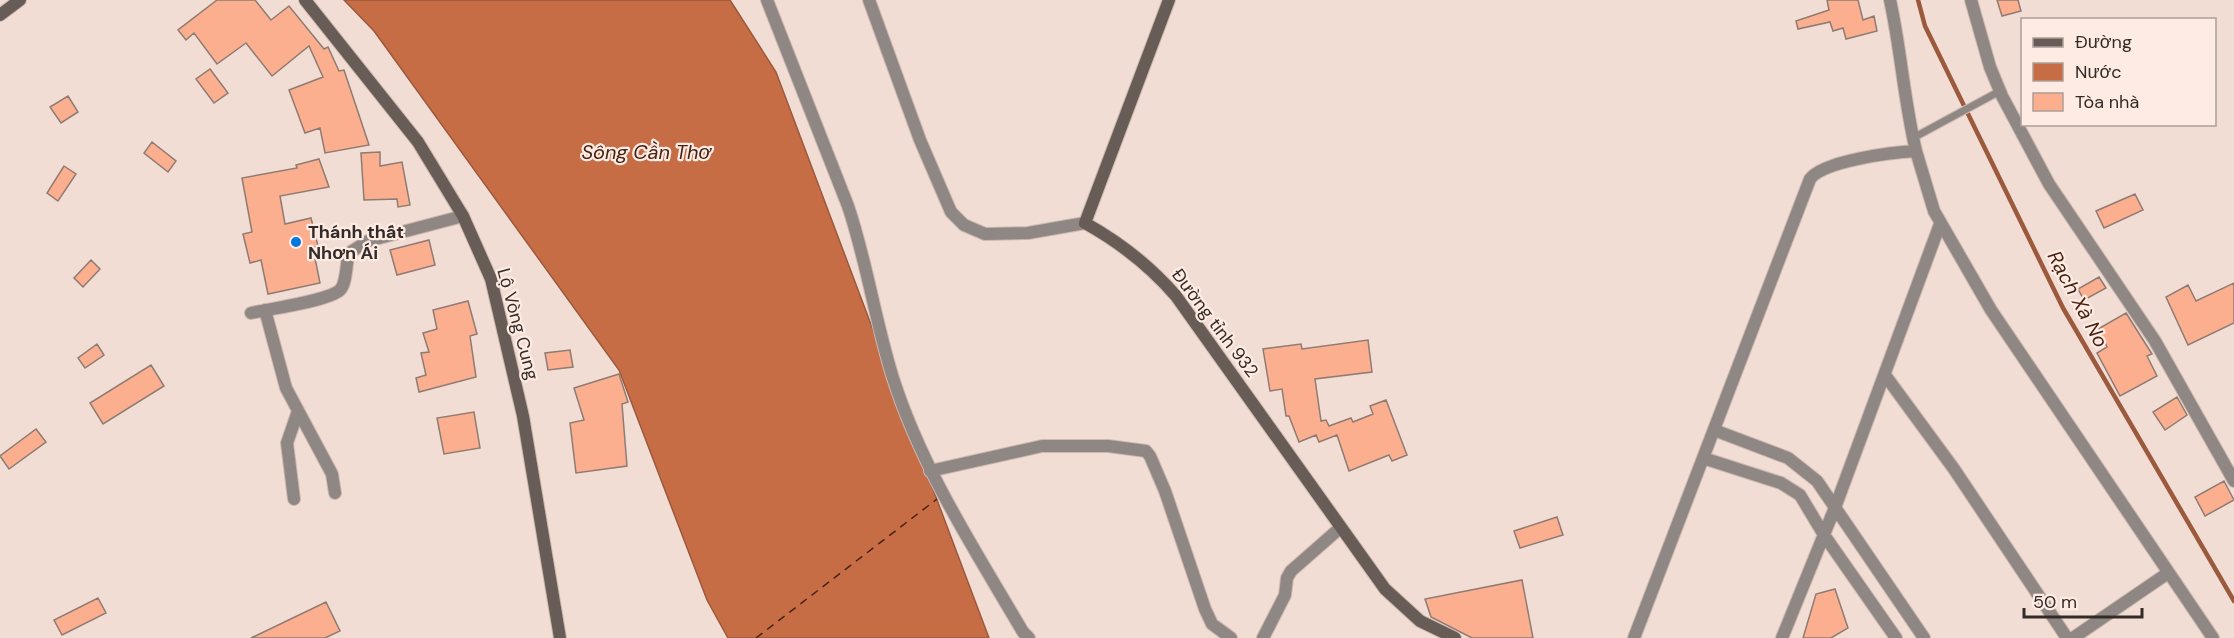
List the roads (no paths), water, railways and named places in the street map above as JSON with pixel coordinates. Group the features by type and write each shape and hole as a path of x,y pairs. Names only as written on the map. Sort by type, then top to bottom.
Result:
{"main road":[{"path":"0,15 20,0"},
{"name":"Lộ Vòng Cung","path":"305,0 418,141 463,216 491,279 523,416 560,638"},
{"path":"1085,223 1168,0"},
{"name":"Đường tỉnh 932","path":"1085,223 1139,259 1176,296 1340,528 1395,601 1420,621 1455,638"}],"street":[{"path":"767,0 848,206 860,241 893,378 940,497 1023,632 1029,638"},
{"path":"869,0 920,140 951,212 964,225 985,234 1028,232 1085,223"},
{"path":"1890,0 1900,42 1913,138 1940,224 1991,310 2213,638"},
{"path":"1971,0 1995,93 2049,184 2156,341 2234,482"},
{"path":"1634,638 1814,174 1876,154 1917,151"},
{"path":"251,313 327,296 339,290 343,284 349,253 368,241 463,216"},
{"path":"1782,638 1836,505 1940,224"},
{"path":"265,310 286,388 332,474 335,493"},
{"path":"1885,375 1954,469 2067,638"},
{"path":"294,499 287,443 298,411"},
{"path":"1714,430 1788,458 1818,481 1924,638"},
{"path":"930,471 1042,446 1108,446 1146,451 1164,491 1205,609 1212,624 1231,638"},
{"path":"1703,458 1789,486 1805,501 1824,535 1896,638"},
{"path":"1263,638 1286,595 1287,578 1291,571 1340,528"},
{"path":"2073,638 2168,573"}],"lane":[{"path":"1913,138 1995,93"}],"water":[{"name":"Sông Cần Thơ","path":"344,0 730,0 776,72 989,638 728,638 707,600 619,370 374,31"}],"waterway":[{"name":"Rạch Xà No","path":"1918,0 1925,26 2063,308 2234,601"}],"place":[{"name":"Thánh thất Nhơn Ái","path":"296,242"}]}
